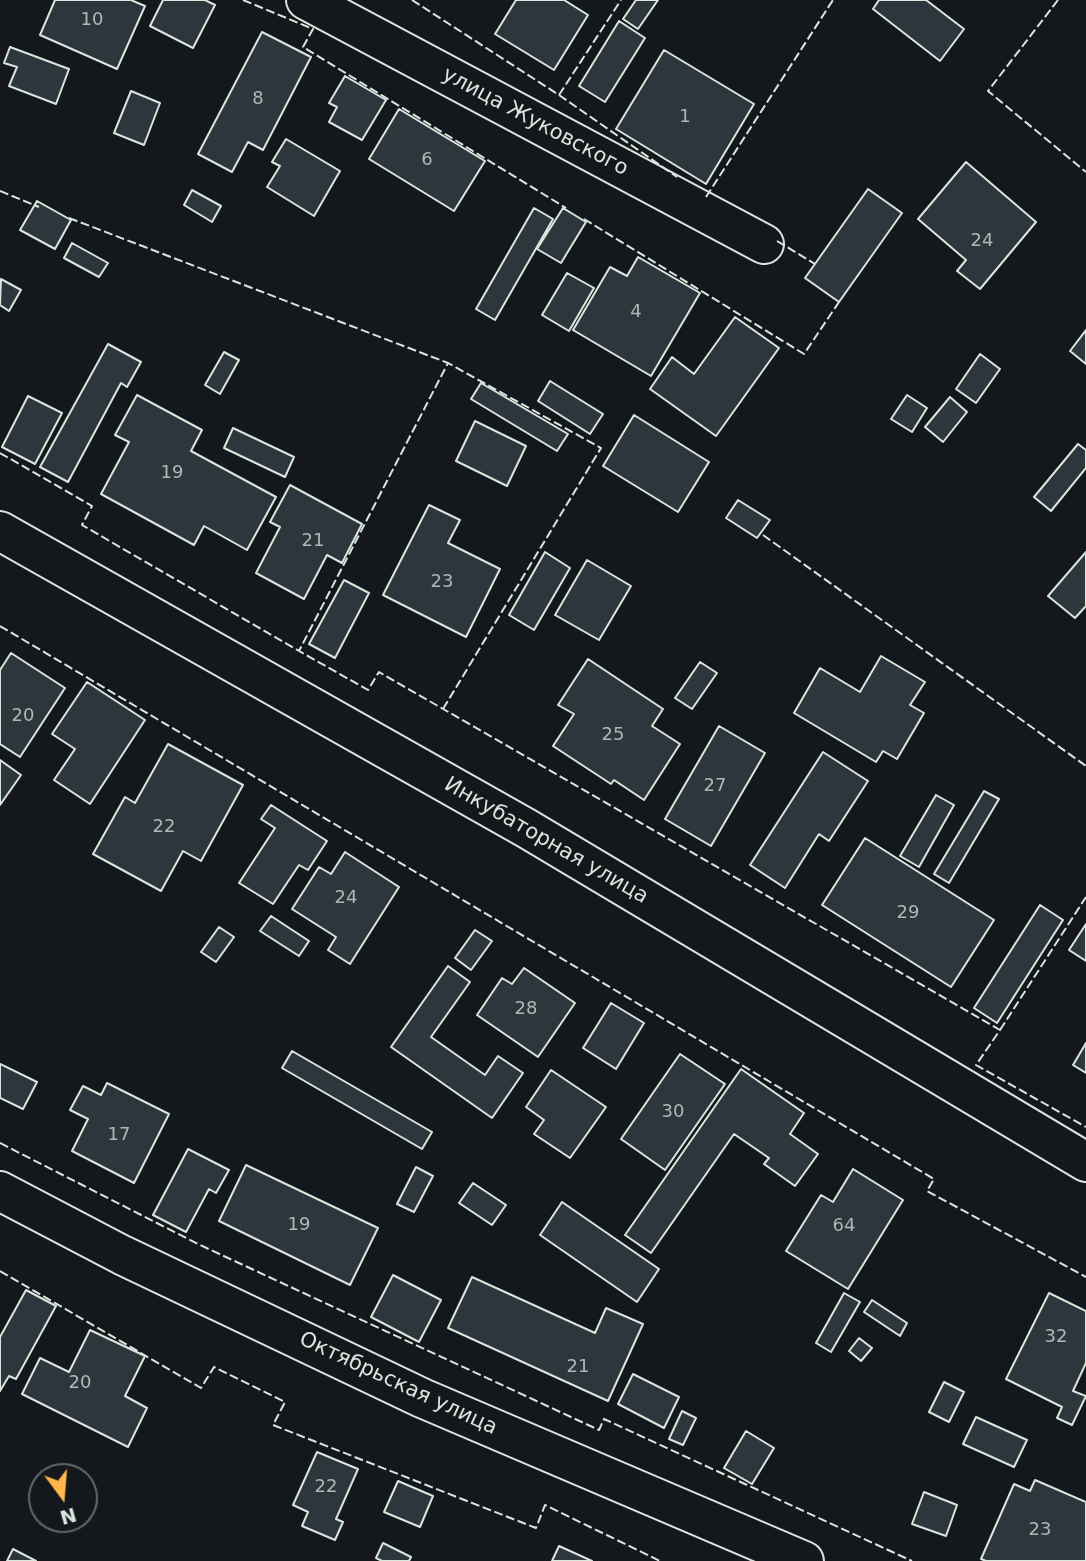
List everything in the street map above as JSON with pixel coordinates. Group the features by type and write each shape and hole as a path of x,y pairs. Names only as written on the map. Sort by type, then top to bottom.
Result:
{"street":[{"name":"улица Жуковского","path":"306,0 764,244"},
{"name":"Инкубаторная улица","path":"0,531 526,828 1086,1161"},
{"name":"Октябрьская улица","path":"0,1191 122,1255 422,1398 804,1561"}],"building":[{"path":"55,0 131,0 145,6 117,69 40,35"},
{"path":"163,0 205,0 215,5 193,48 150,26"},
{"path":"516,0 564,0 588,15 554,70 495,34"},
{"path":"636,0 658,0 638,29 623,19"},
{"path":"879,0 926,0 964,29 940,61 873,9"},
{"path":"619,21 645,38 605,102 579,86"},
{"path":"262,32 311,57 263,150 248,142 232,172 198,154"},
{"path":"10,47 69,69 56,104 9,86 17,67 4,63"},
{"path":"664,50 754,104 706,184 616,129"},
{"path":"345,76 386,100 362,140 329,122 337,107 329,103"},
{"path":"131,91 160,103 144,145 114,133"},
{"path":"399,109 485,161 454,211 369,159"},
{"path":"286,139 340,171 314,216 267,187 280,166 272,162"},
{"path":"966,162 1036,222 980,289 957,271 966,260 918,219"},
{"path":"868,189 902,213 839,302 805,278"},
{"path":"192,190 221,206 212,222 184,205"},
{"path":"37,201 71,220 55,249 20,230"},
{"path":"534,208 553,219 495,320 476,309"},
{"path":"563,208 586,222 561,263 537,249"},
{"path":"72,243 108,263 99,277 64,258"},
{"path":"638,257 700,293 651,376 573,330 610,267 627,276"},
{"path":"567,273 594,288 569,331 542,315"},
{"path":"1,279 21,290 9,311 0,305"},
{"path":"735,317 779,348 716,436 650,389 672,357 694,374"},
{"path":"1086,330 1086,364 1070,351"},
{"path":"108,344 141,362 127,387 121,383 68,482 40,467"},
{"path":"224,352 239,360 220,394 205,385"},
{"path":"980,354 1000,369 976,403 956,389"},
{"path":"550,381 603,414 590,434 538,401"},
{"path":"481,383 568,434 557,451 471,399"},
{"path":"137,395 202,430 191,451 276,497 247,550 204,526 194,545 101,494 129,442 115,435"},
{"path":"907,395 927,408 912,432 891,419"},
{"path":"28,396 62,413 35,464 2,447"},
{"path":"950,397 967,412 943,442 925,427"},
{"path":"634,415 709,462 678,512 603,466"},
{"path":"475,421 526,446 507,486 456,461"},
{"path":"233,428 294,457 285,477 224,448"},
{"path":"1078,444 1086,450 1086,468 1051,511 1034,497"},
{"path":"290,485 362,524 342,563 327,555 304,599 256,573 280,527 270,522"},
{"path":"738,500 770,520 757,538 726,518"},
{"path":"429,505 460,520 448,543 500,569 466,637 383,595"},
{"path":"545,552 570,568 534,630 509,615"},
{"path":"1086,552 1086,606 1075,618 1048,596"},
{"path":"587,560 631,586 599,640 555,615"},
{"path":"344,580 369,593 335,658 309,644"},
{"path":"11,653 65,688 20,757 0,744 0,670"},
{"path":"881,656 925,682 910,705 924,713 897,759 883,751 876,762 794,713 820,668 860,692"},
{"path":"588,659 663,709 652,726 680,744 644,800 614,780 611,784 553,746 574,714 558,705"},
{"path":"700,662 717,673 692,709 675,698"},
{"path":"87,682 145,720 90,804 54,780 75,749 52,734"},
{"path":"719,726 765,753 711,846 665,819"},
{"path":"168,744 243,785 201,861 183,851 161,891 93,854 125,797 135,803"},
{"path":"823,752 868,781 829,841 819,834 785,888 750,865"},
{"path":"0,760 21,775 0,805"},
{"path":"984,791 999,799 949,883 934,874"},
{"path":"936,795 954,805 919,867 900,856"},
{"path":"271,805 327,841 308,870 299,865 273,904 239,883 275,828 261,819"},
{"path":"865,838 994,920 951,987 822,905"},
{"path":"345,852 399,887 350,964 328,950 336,937 292,909 319,867 331,874"},
{"path":"1040,905 1063,920 997,1023 974,1008"},
{"path":"271,916 309,941 299,956 260,931"},
{"path":"1086,924 1086,961 1069,950"},
{"path":"219,927 234,937 216,962 201,952"},
{"path":"475,930 492,941 471,970 455,958"},
{"path":"448,966 470,982 431,1037 485,1075 498,1056 523,1073 492,1118 391,1047"},
{"path":"524,968 575,1003 538,1057 477,1015 502,978 512,984"},
{"path":"611,1003 644,1023 616,1069 583,1048"},
{"path":"1086,1043 1086,1073 1073,1065"},
{"path":"292,1051 432,1132 422,1149 282,1068"},
{"path":"680,1054 725,1084 665,1170 621,1139"},
{"path":"0,1064 37,1082 23,1109 0,1098"},
{"path":"741,1069 804,1113 790,1134 818,1154 795,1186 764,1164 769,1158 734,1134 651,1253 625,1235"},
{"path":"551,1070 606,1107 570,1158 534,1134 544,1120 526,1107"},
{"path":"107,1083 169,1114 134,1183 72,1151 88,1119 70,1110 83,1086 101,1095"},
{"path":"188,1149 229,1170 216,1193 209,1189 186,1232 153,1215"},
{"path":"246,1165 378,1228 350,1285 219,1221"},
{"path":"416,1167 433,1176 414,1212 397,1204"},
{"path":"853,1169 903,1200 848,1289 786,1251 821,1195 833,1202"},
{"path":"473,1183 506,1205 492,1225 459,1203"},
{"path":"562,1202 659,1269 637,1302 540,1235"},
{"path":"393,1275 441,1300 419,1342 371,1317"},
{"path":"472,1277 595,1333 606,1308 643,1324 608,1401 448,1328"},
{"path":"26,1290 56,1306 16,1379 9,1376 0,1391 0,1337"},
{"path":"844,1293 860,1302 831,1352 816,1343"},
{"path":"1049,1293 1086,1311 1086,1363 1073,1391 1086,1396 1072,1425 1057,1418 1062,1407 1006,1379"},
{"path":"872,1300 907,1323 900,1336 864,1312"},
{"path":"90,1330 145,1356 125,1396 147,1408 128,1447 22,1394 40,1358 69,1372"},
{"path":"859,1338 872,1348 861,1361 849,1351"},
{"path":"633,1374 679,1397 664,1428 618,1404"},
{"path":"944,1382 964,1392 949,1422 929,1412"},
{"path":"682,1411 696,1418 683,1445 669,1439"},
{"path":"976,1417 1027,1440 1014,1467 963,1444"},
{"path":"746,1431 774,1448 752,1484 724,1468"},
{"path":"317,1452 358,1469 336,1519 343,1522 335,1540 302,1526 308,1512 293,1505"},
{"path":"1035,1480 1086,1502 1086,1561 981,1559 1014,1484 1030,1491"},
{"path":"398,1481 433,1496 420,1527 384,1512"},
{"path":"924,1492 957,1505 946,1536 912,1524"},
{"path":"383,1543 411,1557 409,1561 382,1561 376,1558"},
{"path":"559,1546 592,1561 552,1561"},
{"path":"13,1549 36,1561 7,1561"}],"fence":[{"path":"243,0 313,29 303,47 566,208"},
{"path":"412,0 559,95 677,177"},
{"path":"559,95 621,0"},
{"path":"706,197 833,0"},
{"path":"1058,0 988,91 1086,172"},
{"path":"0,191 39,207"},
{"path":"69,218 448,363 299,651"},
{"path":"584,219 804,354 839,302"},
{"path":"777,241 815,264"},
{"path":"443,709 601,448 448,363"},
{"path":"0,453 92,506 82,525 299,651 368,690 379,672 1000,1030 976,1065 1086,1127"},
{"path":"763,535 1086,766"},
{"path":"0,626 934,1179 927,1191 1086,1277"},
{"path":"1000,1030 1086,897"},
{"path":"0,1143 200,1245 599,1430 604,1419 912,1561"},
{"path":"0,1271 201,1388 214,1367 285,1402 273,1425 536,1528 545,1505 660,1561"}]}
